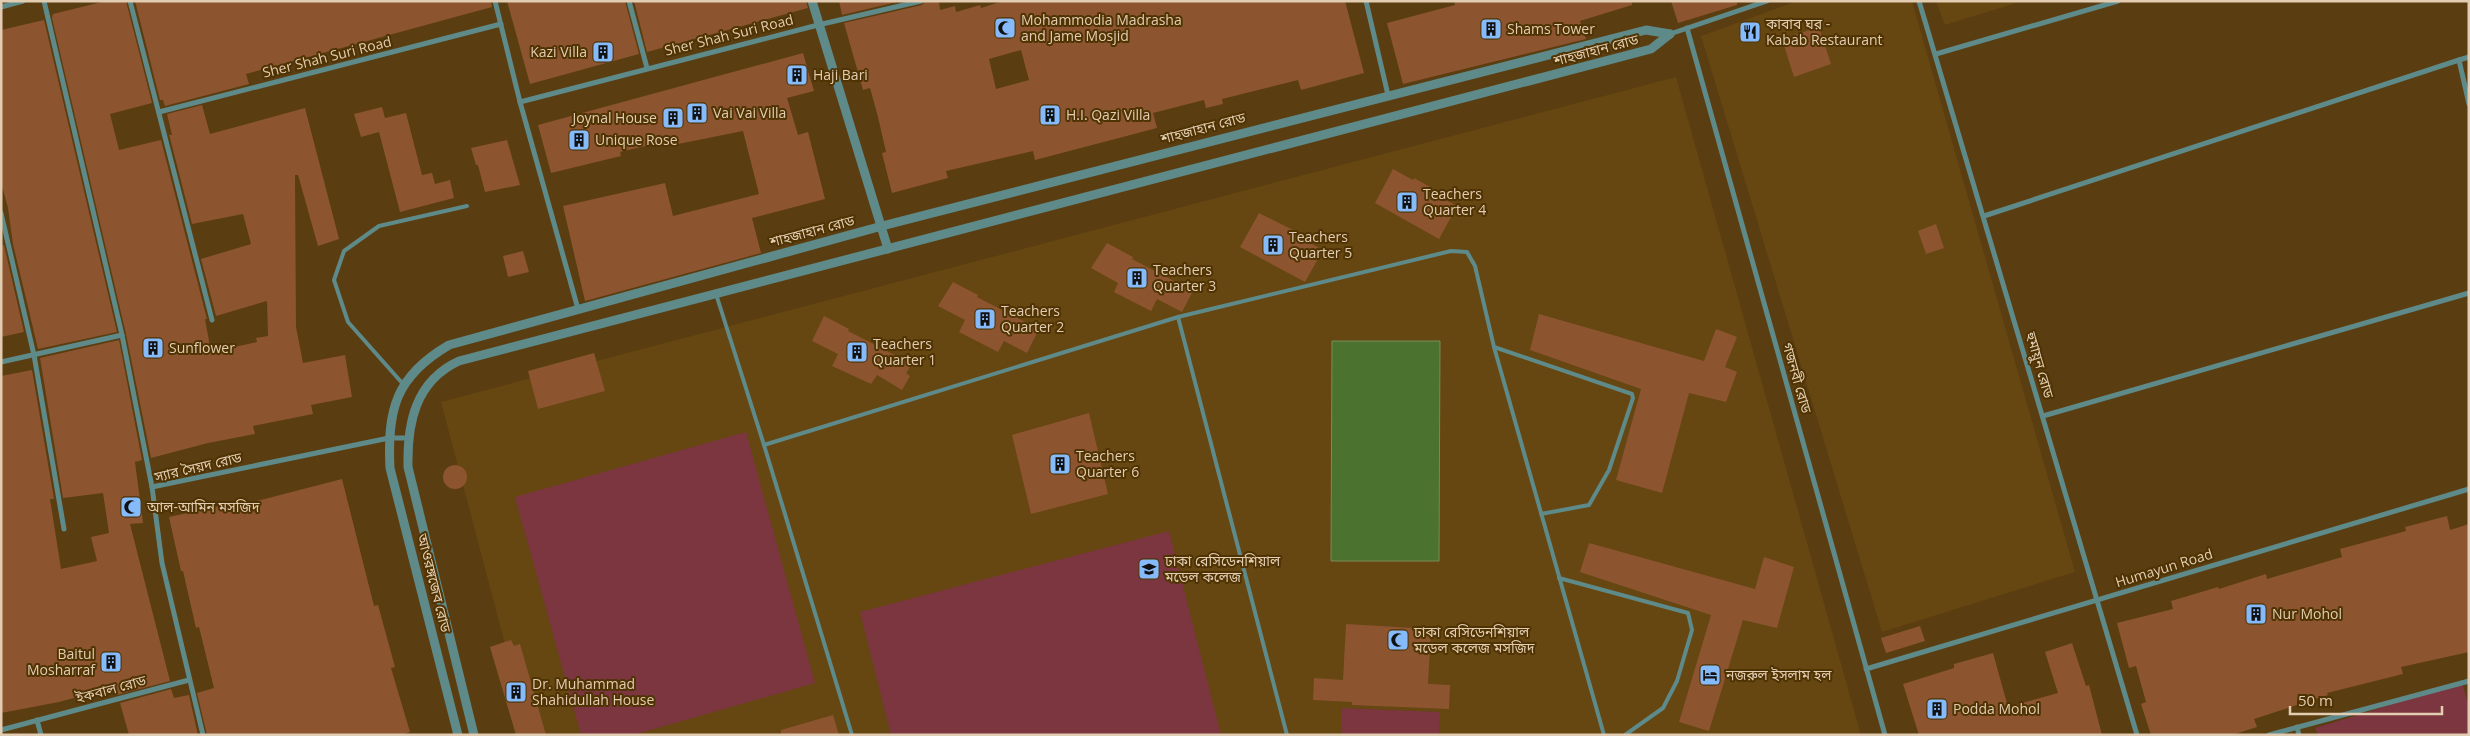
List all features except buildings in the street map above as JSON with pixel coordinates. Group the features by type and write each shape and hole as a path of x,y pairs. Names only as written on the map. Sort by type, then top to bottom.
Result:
{"street":[{"path":"2,5 23,1"},
{"path":"44,1 122,335 152,487"},
{"path":"130,1 212,320"},
{"path":"495,1 520,102 578,309"},
{"path":"629,1 647,68"},
{"path":"812,1 888,249"},
{"name":"Sher Shah Suri Road","path":"520,102 647,68 921,1"},
{"path":"1366,1 1388,94"},
{"path":"1670,34 1767,1"},
{"name":"হুমায়ুন রোড","path":"1919,1 2137,735"},
{"path":"1936,54 2118,1"},
{"name":"Sher Shah Suri Road","path":"159,112 501,24"},
{"name":"গজনবী রোড","path":"1687,28 1885,735"},
{"name":"শাহজাহান রোড","path":"389,438 392,416 403,384 419,366 449,345 882,226 1388,94 1646,30 1670,34"},
{"name":"শাহজাহান রোড","path":"407,438 420,396 442,368 458,361 1651,49 1670,34"},
{"path":"1984,216 2469,57"},
{"path":"2459,60 2469,104"},
{"path":"1,214 34,355 64,529"},
{"path":"2043,416 2469,293"},
{"path":"1,362 122,335"},
{"name":"স্যার সৈয়দ রোড","path":"203,735 162,563 152,487 389,438 407,438"},
{"name":"আওরঙ্গজেব রোড","path":"389,438 390,468 458,735"},
{"name":"আওরঙ্গজেব রোড","path":"407,438 408,468 474,735"},
{"name":"Humayun Road","path":"1866,668 2469,490"},
{"name":"ইকবাল রোড","path":"1,730 189,680"},
{"path":"2270,735 2469,681"},
{"path":"38,720 42,735"},
{"path":"2297,727 2299,735"}],"lane":[{"path":"403,384 348,322 334,280 344,251 379,226 467,206"},
{"path":"764,444 1178,317 1451,251 1467,252 1475,266 1494,347 1604,735"},
{"path":"716,294 764,444 852,735"},
{"path":"1178,317 1287,735"},
{"path":"1494,347 1632,394 1634,398 1609,470 1589,505 1541,514"},
{"path":"1559,578 1688,613 1692,630 1677,681 1664,708 1625,735"}],"shaded area":[{"path":"1797,1 1912,1 2075,572 1882,632 1701,36"},
{"path":"1936,1 2023,1 1945,25"},
{"name":"ঢাকা রেসিডেনশিয়াল মডেল কলেজ","path":"1676,77 1861,735 529,735 441,402"},
{"path":"1332,341 1440,341 1439,561 1331,561"},
{"path":"746,432 815,683 633,735 581,735 515,497"},
{"path":"1169,531 1221,735 891,735 860,612"},
{"path":"2462,683 2469,706 2469,735 2318,735 2315,728"},
{"path":"1342,708 1440,712 1439,735 1341,735"}],"place":[{"name":"Mohammodia Madrasha and Jame Mosjid","path":"1005,28"},
{"name":"Shams Tower","path":"1491,29"},
{"name":"কাবাব ঘর - Kabab Restaurant","path":"1750,32"},
{"name":"Kazi Villa","path":"603,52"},
{"name":"Haji Bari","path":"797,75"},
{"name":"Vai Vai Villa","path":"697,113"},
{"name":"H.I. Qazi Villa","path":"1050,115"},
{"name":"Joynal House","path":"673,118"},
{"name":"Unique Rose","path":"579,140"},
{"name":"Teachers Quarter 4","path":"1407,202"},
{"name":"Teachers Quarter 5","path":"1273,245"},
{"name":"Teachers Quarter 3","path":"1137,278"},
{"name":"Teachers Quarter 2","path":"985,319"},
{"name":"Sunflower","path":"153,348"},
{"name":"Teachers Quarter 1","path":"857,352"},
{"name":"Teachers Quarter 6","path":"1060,464"},
{"name":"আল-আমিন মসজিদ","path":"131,507"},
{"name":"ঢাকা রেসিডেনশিয়াল মডেল কলেজ","path":"1149,569"},
{"name":"Nur Mohol","path":"2256,614"},
{"name":"ঢাকা রেসিডেনশিয়াল মডেল কলেজ মসজিদ","path":"1398,640"},
{"name":"Baitul Mosharraf","path":"111,662"},
{"name":"নজরুল ইসলাম হল","path":"1710,675"},
{"name":"Dr. Muhammad Shahidullah House","path":"516,692"},
{"name":"Podda Mohol","path":"1937,709"}]}
